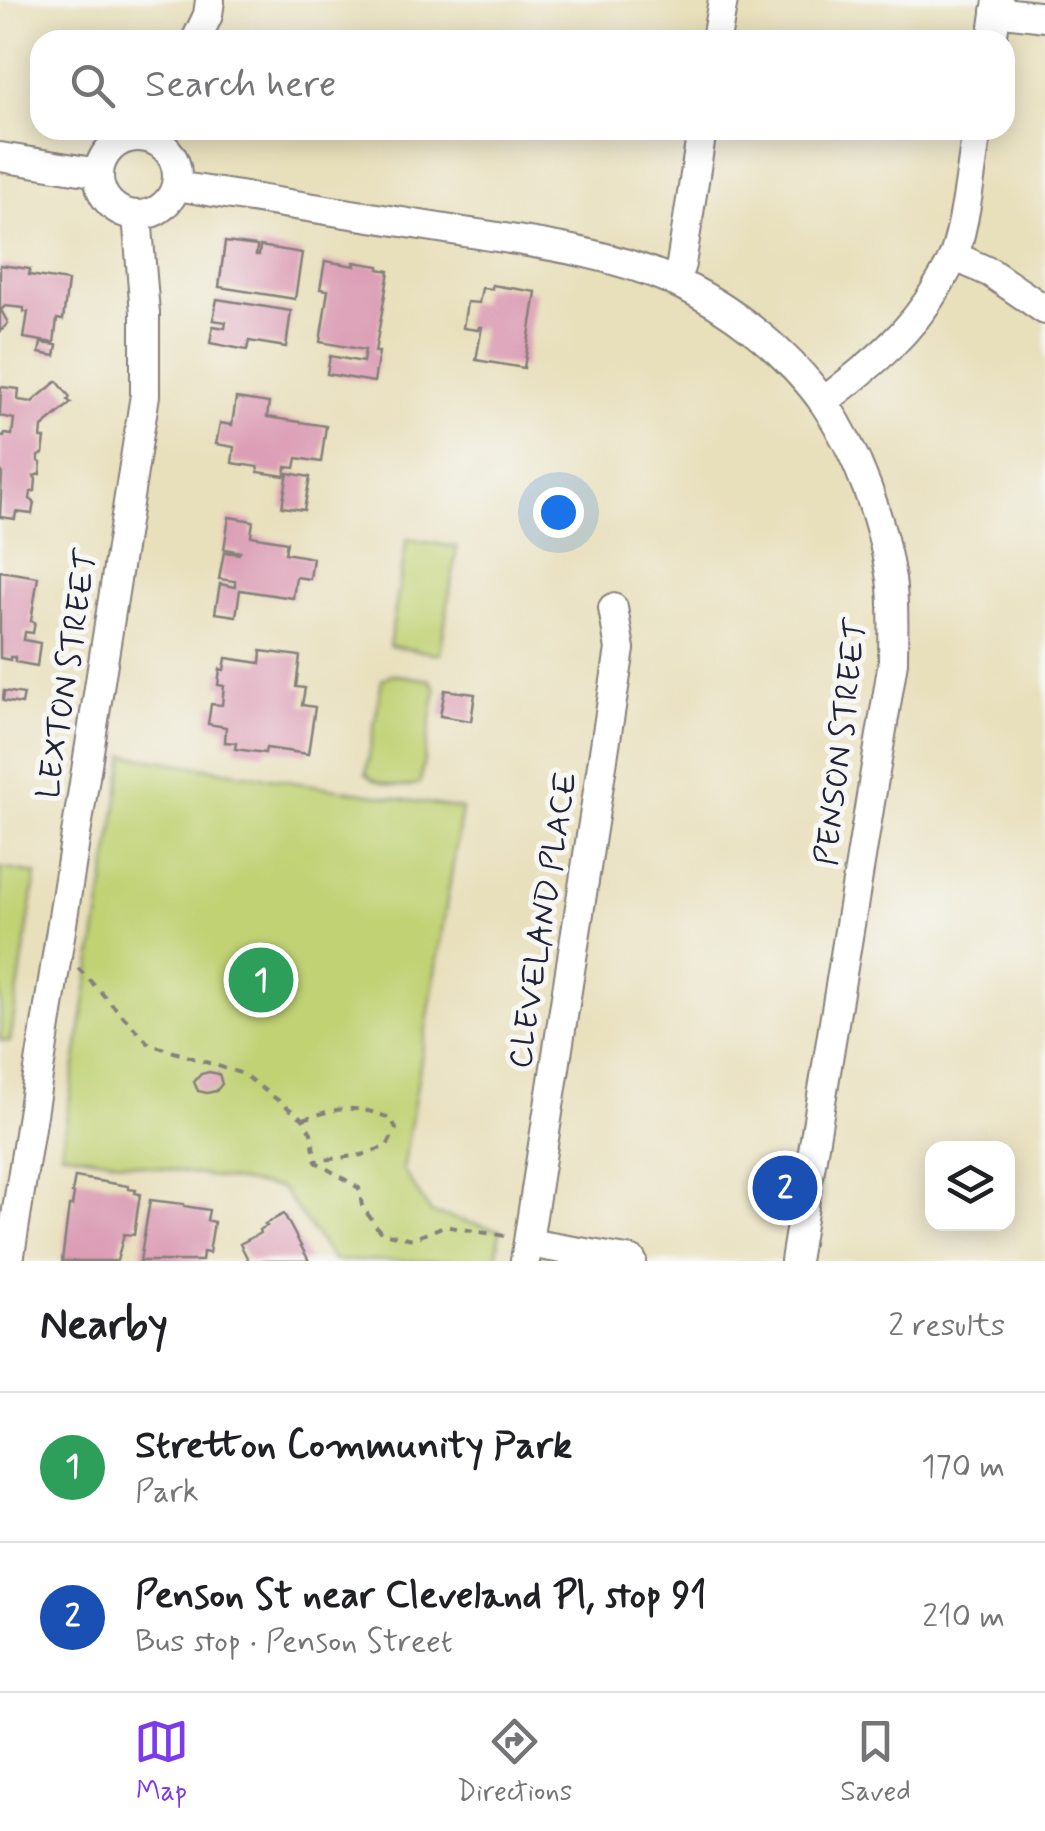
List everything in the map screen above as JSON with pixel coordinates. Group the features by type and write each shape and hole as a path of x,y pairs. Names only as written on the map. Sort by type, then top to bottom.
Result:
{"street":[{"path":"201,30 210,0"},
{"path":"718,30 723,0"},
{"path":"993,30 997,5 1045,17"},
{"path":"124,140 108,152 100,186 114,206 137,215 162,208 176,186 175,162 156,140"},
{"path":"676,282 700,140"},
{"path":"823,402 912,326 934,292 954,256 975,140"},
{"path":"0,157 100,173"},
{"name":"PENSON STREET","path":"176,186 562,248 633,265 702,296 754,332 823,402 844,436 863,479 891,580 893,648 878,762 795,1261"},
{"name":"LEXTON STREET","path":"9,1261 145,395 145,313 137,215"},
{"path":"954,256 990,273 1045,310"},
{"name":"CLEVELAND PLACE","path":"526,1252 620,649 613,608"},
{"path":"526,1252 632,1261"}],"path":[{"path":"58,946 149,1044 243,1074 303,1118 311,1133 316,1162 359,1188 362,1206 381,1232 413,1239 444,1226 513,1237 526,1252"},
{"path":"303,1118 340,1108 368,1110 392,1119 396,1128 387,1146 362,1155 316,1162"}],"green space":[{"path":"407,539 457,547 440,654 389,646"},
{"path":"391,674 430,680 436,689 420,783 414,785 385,784 366,774 382,680"},
{"path":"125,755 462,809 403,1170 431,1213 500,1230 496,1261 334,1261 281,1188 61,1152"},
{"path":"0,868 36,874 10,1042 0,1040"}],"building":[{"path":"225,242 257,246 256,255 260,246 302,253 295,299 219,287"},
{"path":"325,261 355,266 354,262 389,271 375,352 379,352 374,382 327,374 330,356 363,362 365,350 320,342 328,290 320,289"},
{"path":"0,265 30,269 29,275 68,281 63,320 57,319 54,343 24,338 28,312 24,308 5,306 1,310 8,323 0,332"},
{"path":"492,285 536,292 524,368 476,360 482,327 463,328 467,302 479,303 482,288 492,289"},
{"path":"217,299 291,311 286,347 249,341 247,350 210,343 213,326 225,328 226,322 213,320"},
{"path":"41,343 57,345 55,356 39,353"},
{"path":"57,381 71,403 42,427 41,438 45,438 43,454 38,456 40,474 34,476 35,491 31,492 32,514 16,512 15,519 0,517 0,436 12,435 14,419 0,416 1,387 19,389 18,400 32,402"},
{"path":"236,398 269,403 267,417 326,426 321,462 297,458 295,468 286,467 285,476 232,463 234,447 216,444 220,423 232,425"},
{"path":"288,473 310,477 304,510 282,507"},
{"path":"229,517 253,521 251,536 287,542 285,553 313,558 310,579 296,577 293,598 240,590 236,616 215,613 220,584 235,587 235,581 219,579 224,552 240,552 224,549"},
{"path":"0,571 38,577 31,621 35,622 33,633 25,632 24,640 40,643 37,666 15,662 15,657 0,658"},
{"path":"261,651 300,656 296,687 305,688 302,705 315,707 308,754 266,748 265,753 235,749 236,743 225,742 226,727 208,724 211,704 222,705 224,686 218,685 226,658 260,663"},
{"path":"445,690 475,694 471,721 440,716"},
{"path":"4,691 24,694 22,704 3,701"},
{"path":"209,1072 219,1074 222,1084 216,1091 198,1091 194,1082"},
{"path":"75,1177 128,1186 140,1194 134,1235 124,1234 117,1261 62,1261"},
{"path":"150,1200 209,1210 207,1220 214,1222 209,1253 203,1252 202,1261 140,1261"},
{"path":"284,1214 309,1261 249,1261 240,1244"}],"place":[{"name":"Stretton Community Park","path":"261,980"},
{"name":"Penson St near Cleveland Pl, stop 91","path":"785,1188"}]}
